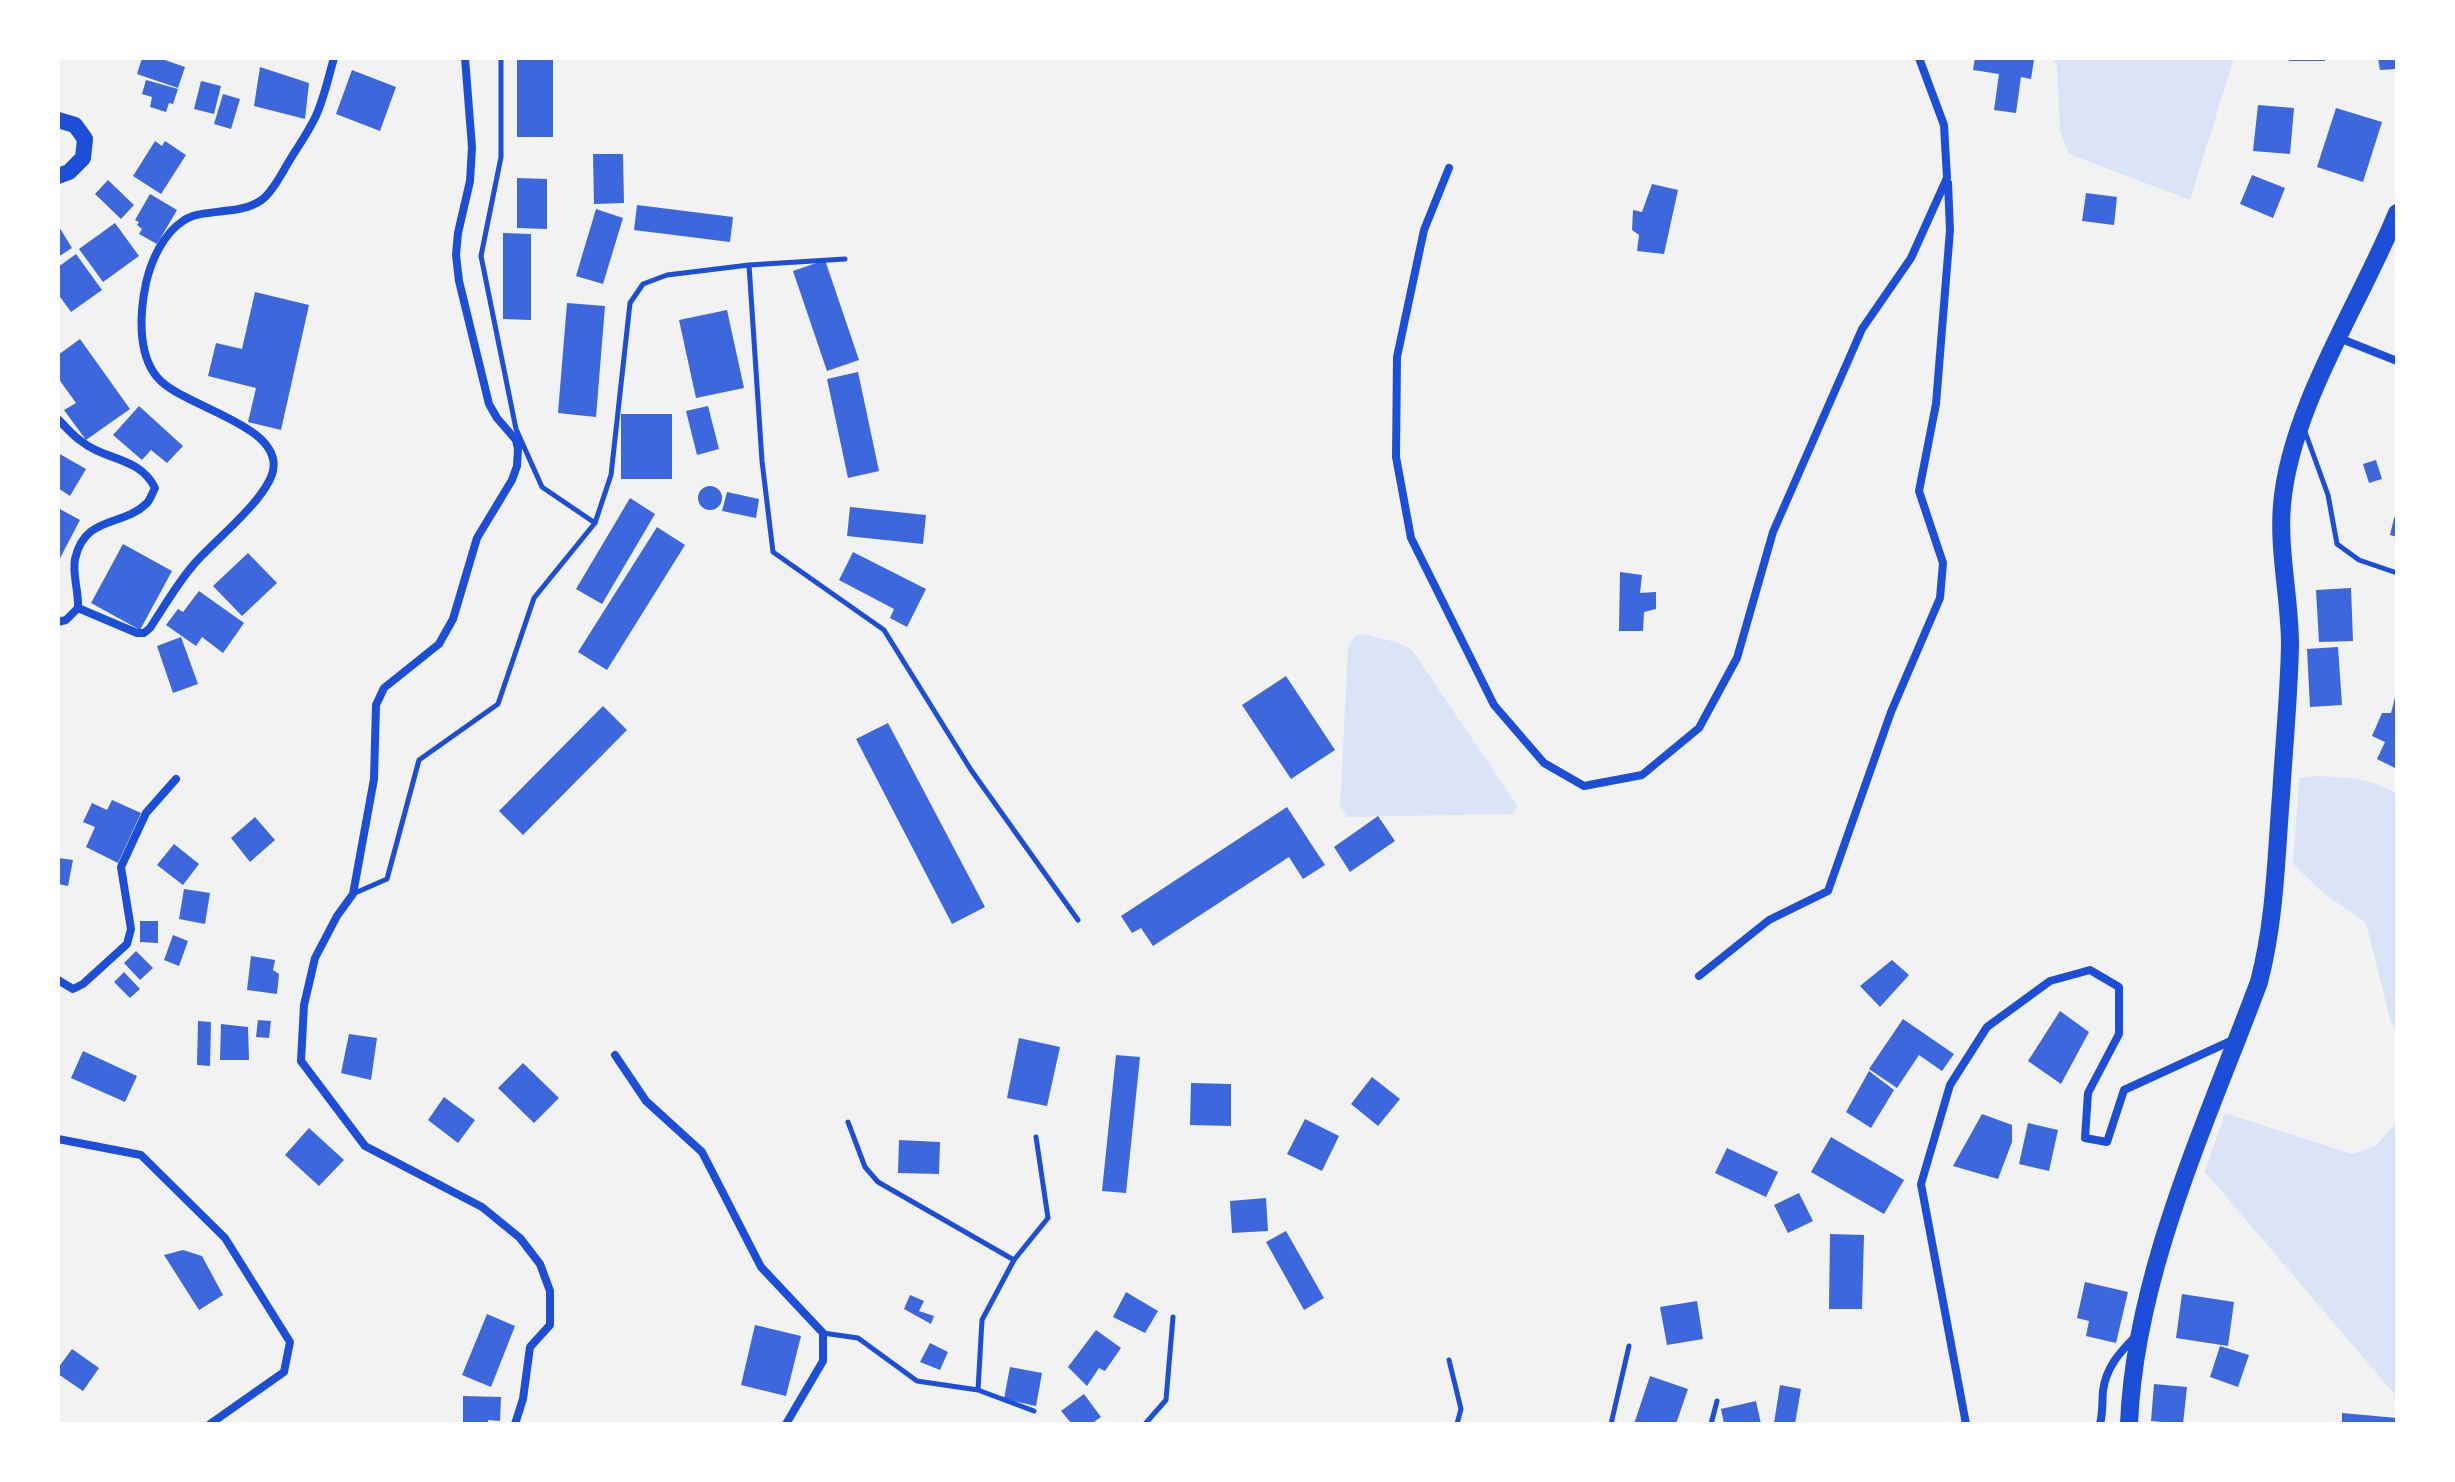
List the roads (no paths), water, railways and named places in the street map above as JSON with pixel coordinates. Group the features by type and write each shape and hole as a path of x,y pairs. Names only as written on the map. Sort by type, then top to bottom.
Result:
{"highway":[{"path":"2129,1424 2141,1331 2166,1236 2266,956 2275,892 2290,645 2281,507 2289,462 2339,338 2397,213"}],"main road":[{"path":"58,120 75,125 85,139 83,158 69,172 58,176"}],"street":[{"path":"78,608 137,633 144,633 193,565 264,489 274,469 268,445 247,428 178,393 158,379 143,344 142,314 146,282 156,254 171,232 184,220 239,209 263,200 317,113 334,58"},
{"path":"465,58 472,147 470,181 458,233 456,255 459,281 489,404 516,440 517,466 512,480 477,538 453,619 439,644 384,688 376,705 374,779 353,894 337,916 315,958 304,1005 301,1061 365,1146 482,1207 520,1238 540,1264 550,1291 550,1325 530,1347 523,1399 515,1424"},
{"path":"1699,976 1769,920 1828,891 1891,712 1940,598 1943,563 1919,491 1936,404 1950,230 1944,125 1919,58"},
{"path":"1449,168 1424,230 1397,357 1396,457 1411,538 1494,705 1544,763 1584,786 1642,775 1699,728 1737,658 1773,532 1862,329 1911,258 1947,178"},
{"path":"2339,338 2397,361"},
{"path":"58,419 82,443 148,474 155,488 147,504 98,527 80,542 74,563 78,608 66,620 58,622"},
{"path":"58,980 73,989 83,984 127,944 131,929 121,867 146,813 176,779"},
{"path":"1966,1424 1921,1184 1950,1085 1987,1027 2050,981 2090,970 2119,987 2119,1034 2088,1093 2085,1138 2107,1142 2124,1090 2238,1038"},
{"path":"615,1055 646,1101 702,1152 761,1267 823,1333 823,1361 786,1424"},
{"path":"58,1139 141,1155 225,1238 290,1342 284,1372 210,1424"},
{"path":"2100,1424 2103,1388 2109,1368 2141,1331"}],"lane":[{"path":"501,58 501,157 481,256 516,429 542,487 595,523"},
{"path":"353,894 387,879 419,760 498,704 534,598 595,523 611,475 630,303 643,284 667,275 749,265 845,259"},
{"path":"749,265 762,461 773,552 884,630 971,770 1078,920"},
{"path":"2302,425 2328,495 2337,544 2359,560 2397,573"},
{"path":"848,1122 865,1167 878,1182 1014,1260"},
{"path":"978,1390 982,1320 1014,1260 1048,1218 1036,1137"},
{"path":"1145,1424 1166,1400 1173,1317"},
{"path":"823,1333 858,1338 917,1381 978,1390 1034,1411"},
{"path":"1611,1424 1629,1346"},
{"path":"1449,1360 1461,1409 1457,1424"},
{"path":"1711,1424 1717,1401"}]}
